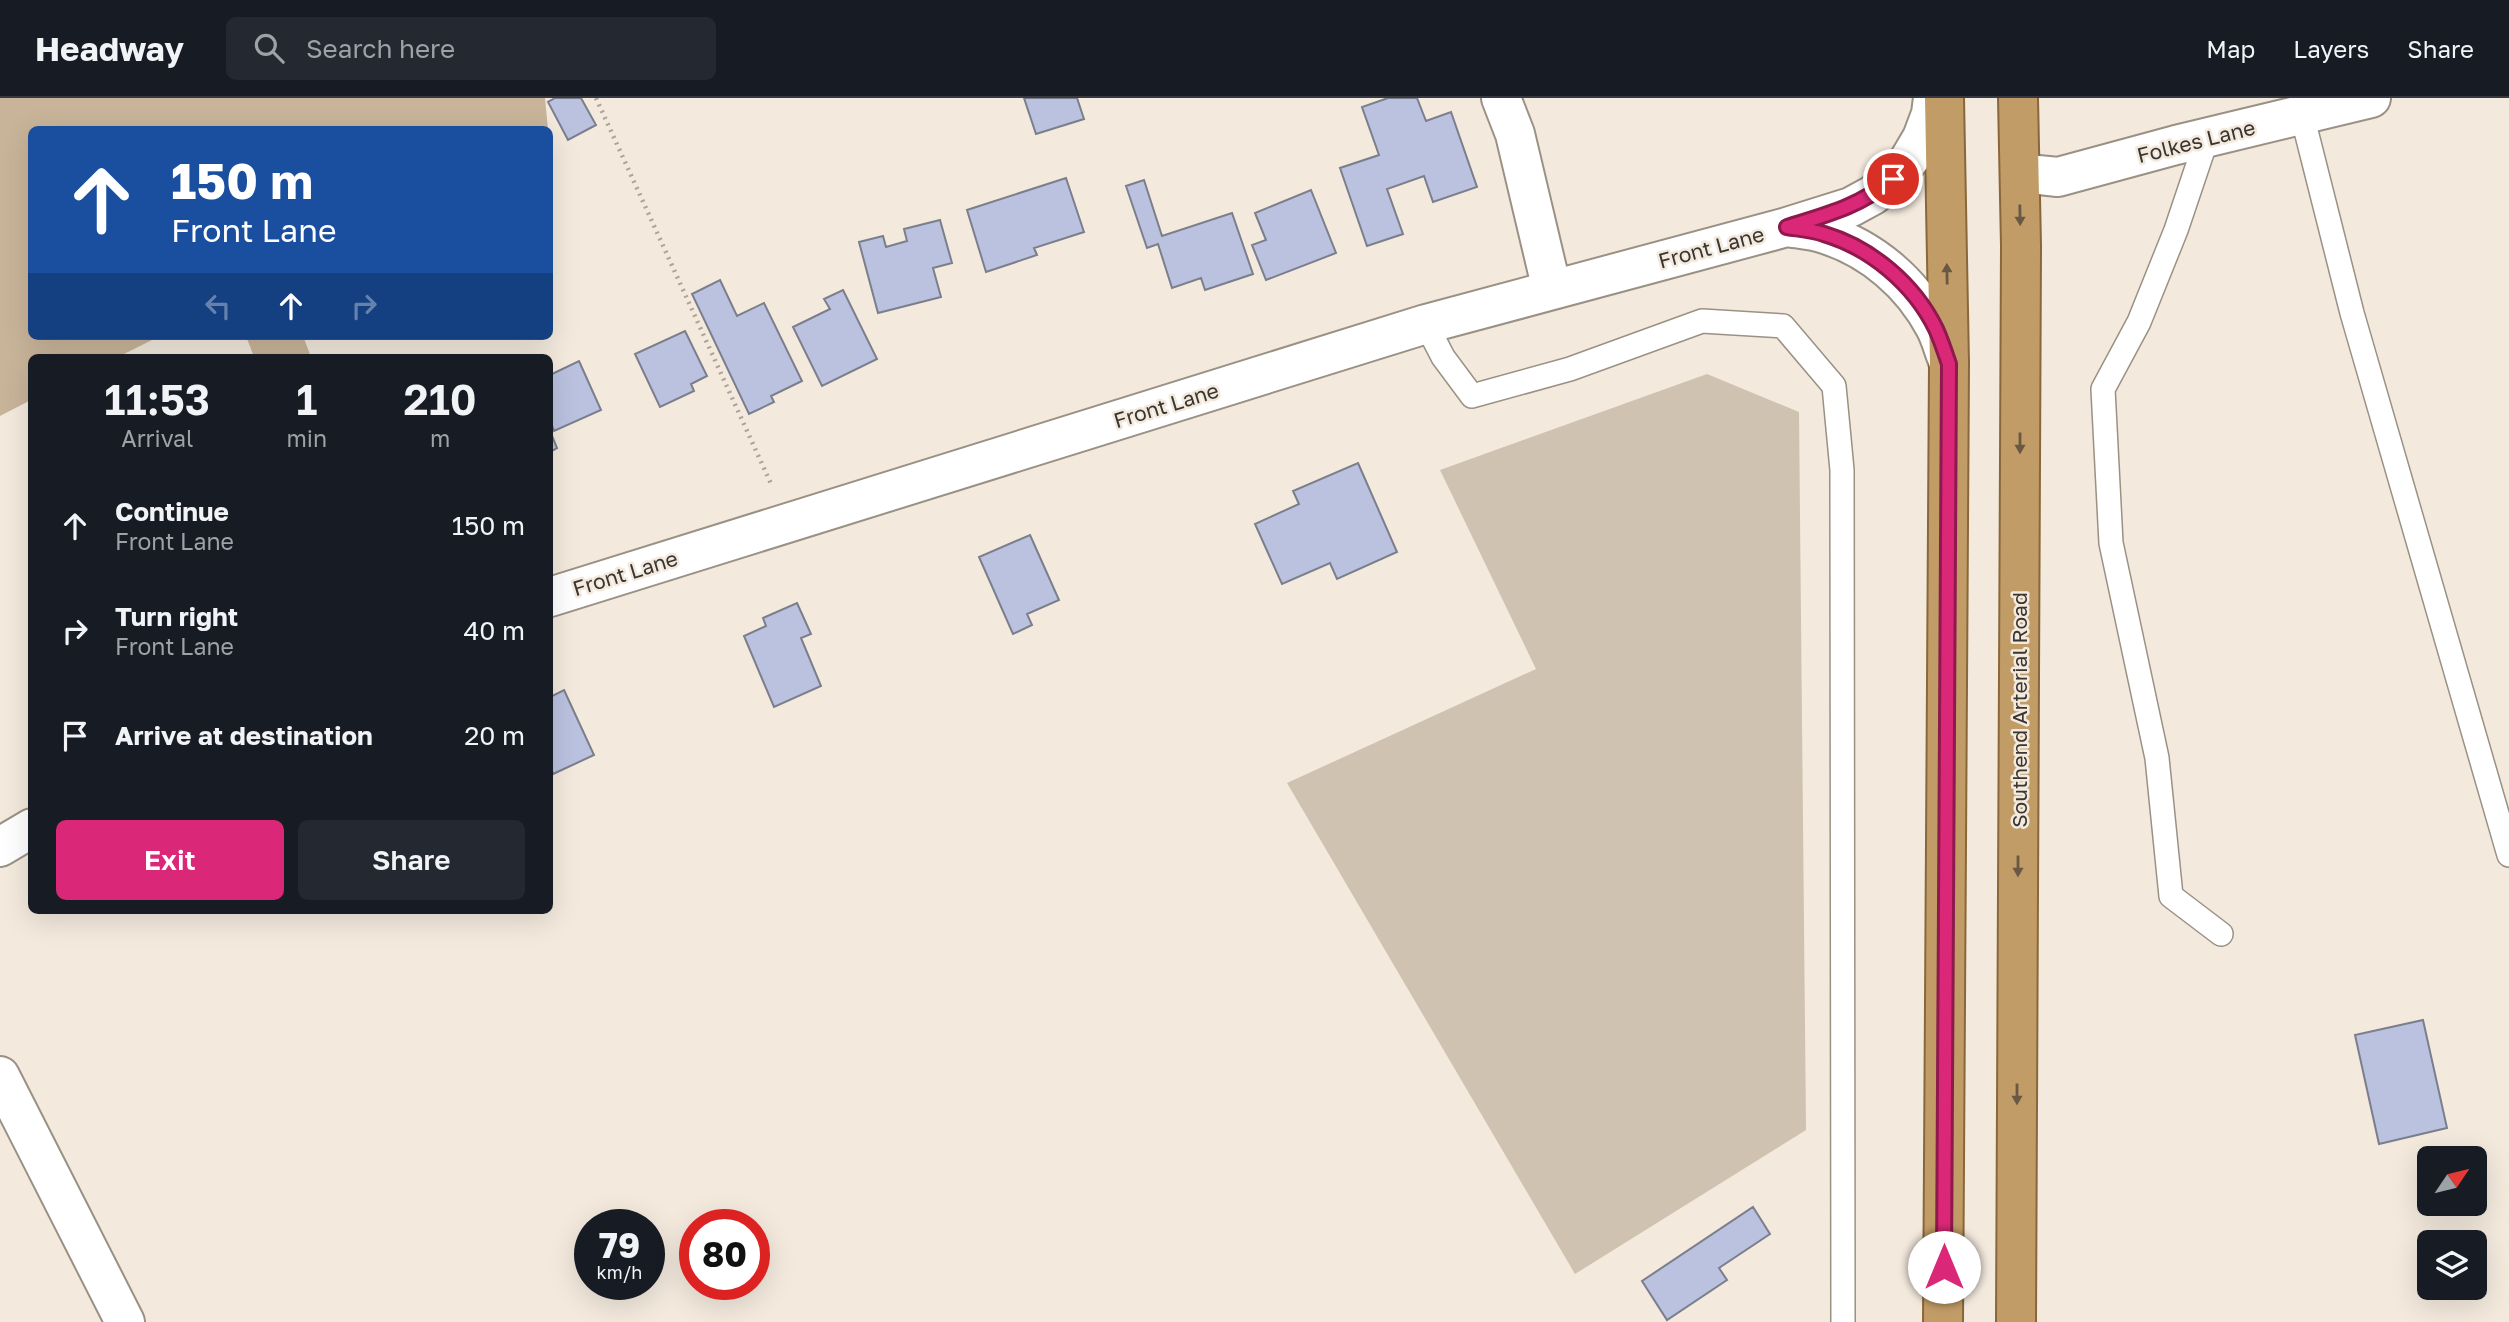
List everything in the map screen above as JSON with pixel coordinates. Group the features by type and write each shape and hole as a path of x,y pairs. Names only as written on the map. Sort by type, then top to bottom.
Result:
{"highway":[{"path":"1944,98 1949,364 1944,1322"},
{"name":"Southend Arterial Road","path":"2017,1322 2018,98"}],"street":[{"path":"1501,98 1515,134 1552,290"},
{"name":"Front Lane","path":"553,596 1426,324 1787,227 1851,207 1873,195 1893,179 1909,160 1922,138 1931,114 1933,98"},
{"name":"Folkes Lane","path":"2020,173 2058,177 2371,98"},
{"name":"Front Lane","path":"1787,227 1824,233 1859,248 1890,269 1916,297 1936,329 1949,364"},
{"path":"0,847 28,830"},
{"path":"0,1076 125,1322"}],"lane":[{"path":"2302,115 2356,326 2509,856"},
{"path":"2207,138 2176,230 2139,322 2104,389 2111,543 2157,758 2171,896 2221,934"},
{"path":"1426,324 1443,357 1472,396 1570,369 1702,321 1783,326 1834,386 1842,470 1843,1322"}],"path":[{"path":"596,98 788,522"}],"shaded area":[{"path":"0,98 545,98 548,126 28,126 28,340 152,340 124,354 28,354 28,402 0,416"},
{"path":"248,340 305,340 310,354 253,354"},
{"path":"1707,374 1799,412 1806,1130 1575,1274 1287,783 1536,669 1440,470"}],"building":[{"path":"555,98 581,98 596,125 568,140 548,102"},
{"path":"1024,98 1077,98 1084,119 1036,134"},
{"path":"1388,98 1417,98 1426,121 1451,112 1477,187 1433,202 1424,176 1387,189 1403,234 1367,246 1340,168 1379,155 1362,107"},
{"path":"1066,178 1084,232 1034,248 1037,255 986,272 967,210"},
{"path":"1144,180 1162,236 1232,213 1253,274 1205,290 1201,278 1172,288 1158,244 1147,248 1126,186"},
{"path":"1311,190 1336,253 1266,280 1252,245 1266,240 1255,213"},
{"path":"940,220 952,263 933,268 941,297 878,313 859,242 883,236 886,247 907,241 904,229"},
{"path":"720,280 737,316 764,303 802,381 771,396 774,402 749,414 692,294"},
{"path":"843,290 877,359 822,386 793,327 830,309 824,299"},
{"path":"685,331 707,376 691,384 694,391 660,407 635,354"},
{"path":"579,361 601,410 554,431 553,374"},
{"path":"1358,463 1397,552 1337,579 1330,563 1282,584 1255,524 1299,504 1293,491"},
{"path":"1030,535 1059,600 1027,614 1032,625 1013,634 979,557"},
{"path":"797,603 811,634 801,638 821,686 774,707 744,636 766,626 763,618"},
{"path":"564,690 594,755 553,774 553,696"},
{"path":"2423,1020 2447,1128 2379,1144 2355,1035"},
{"path":"1753,1207 1770,1234 1719,1268 1727,1280 1667,1320 1642,1281"}],"route":[{"path":"1893,179 1873,195 1851,207 1787,227 1824,233 1859,248 1890,269 1916,297 1936,329 1949,364 1944,1267"}]}
